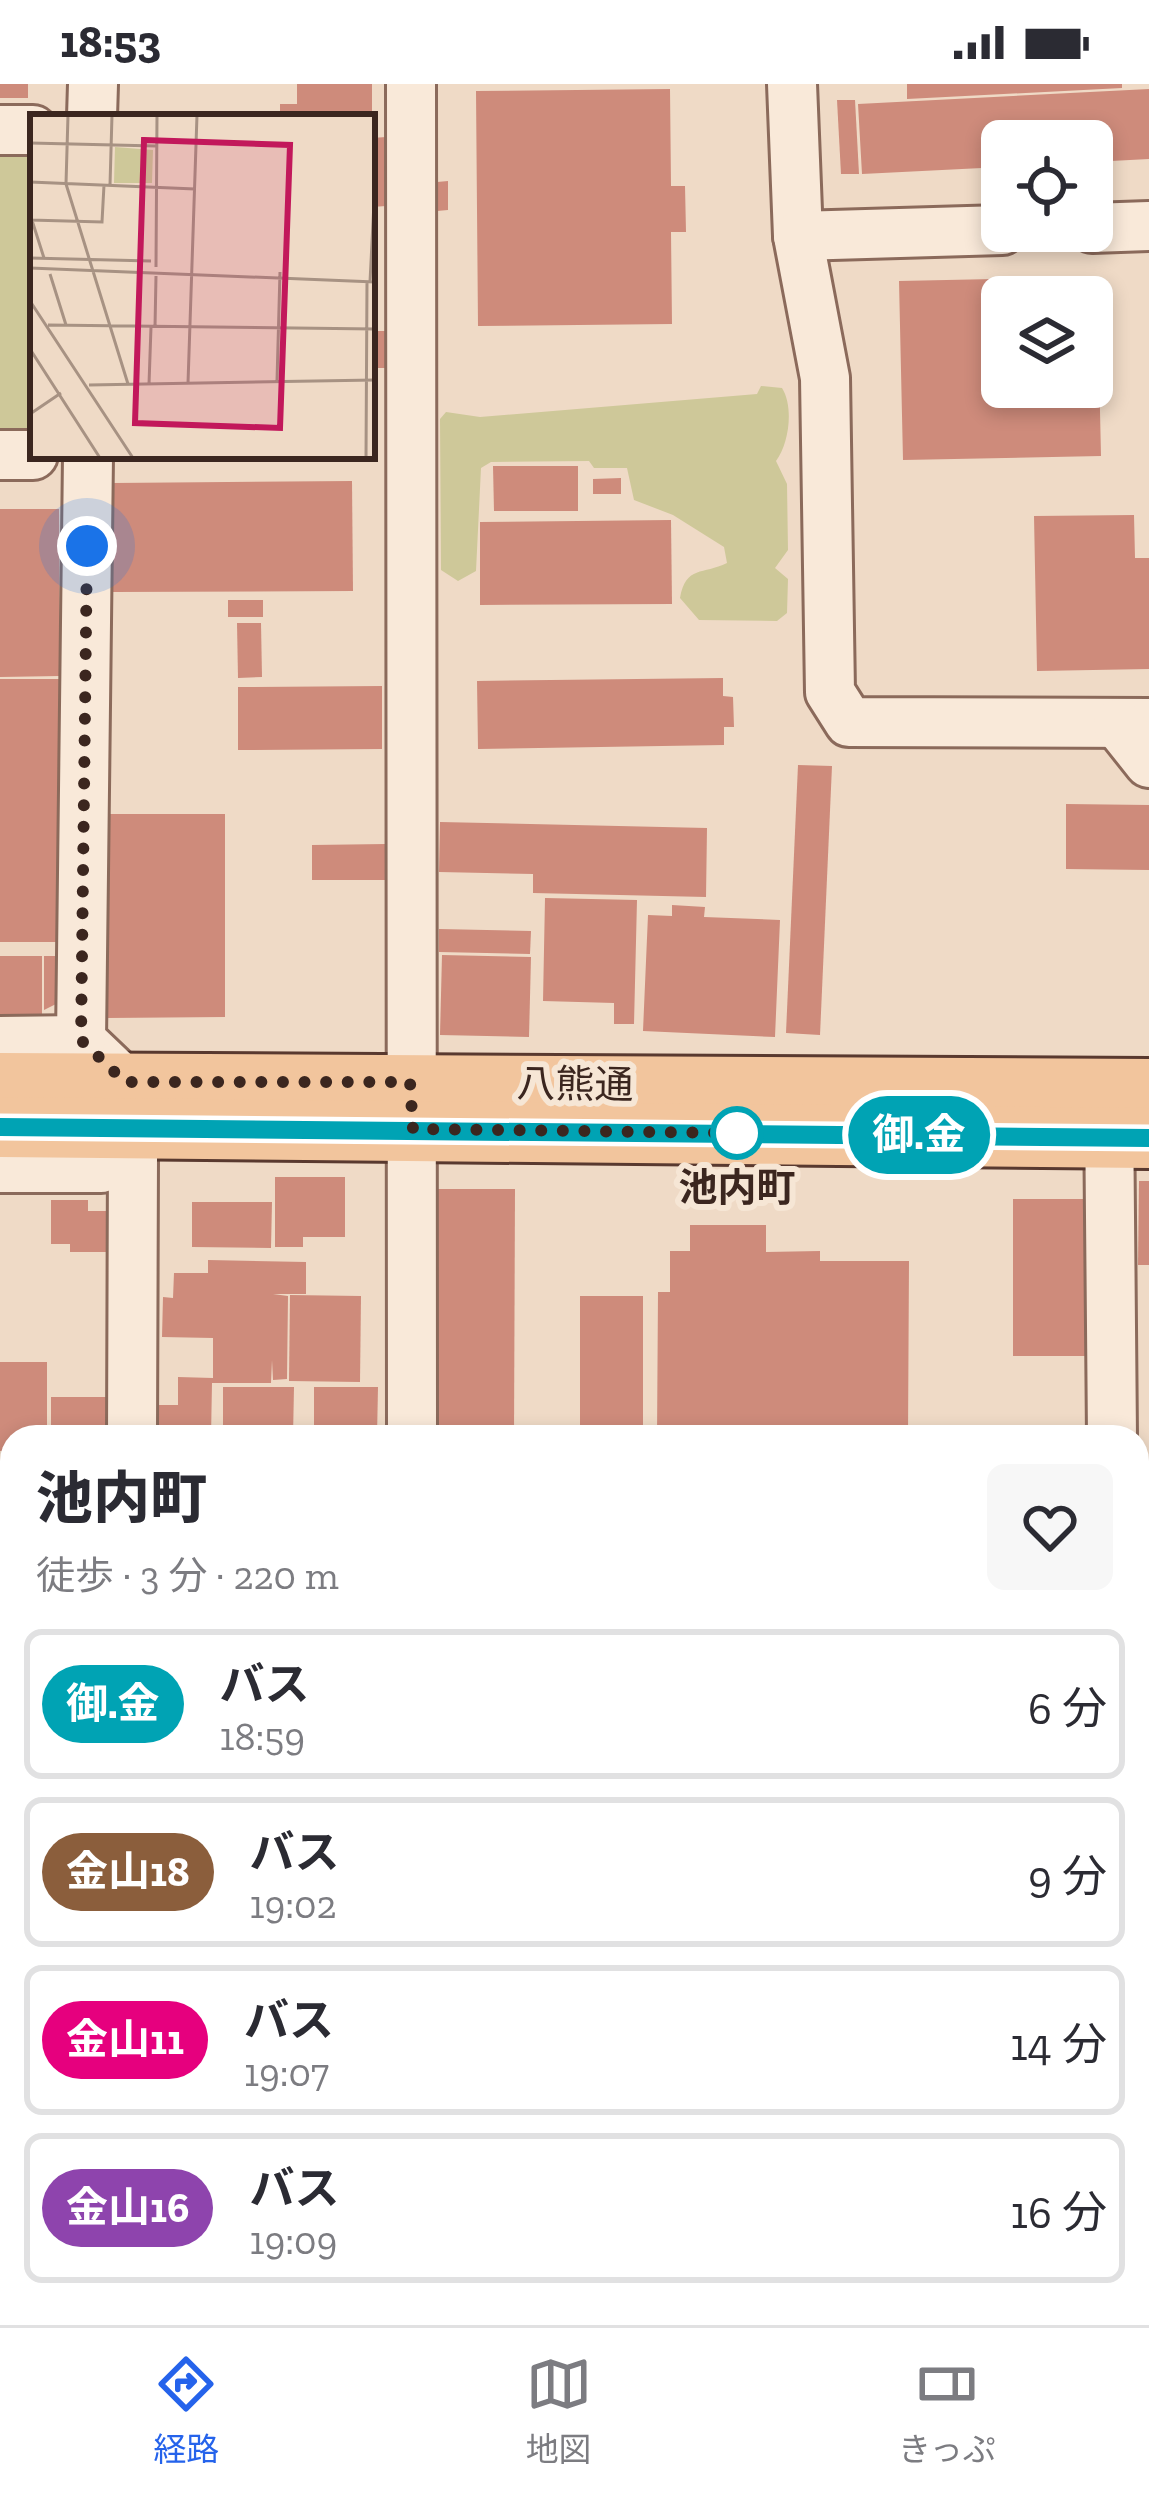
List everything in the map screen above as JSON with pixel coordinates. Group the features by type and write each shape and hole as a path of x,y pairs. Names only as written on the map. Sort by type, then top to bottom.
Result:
{"main road":[{"name":"八熊通","path":"38,1092 132,1123 412,1106 1129,1114"}],"street":[{"path":"92,114 93,84"},
{"path":"411,84 391,454 412,1106 412,1425"},
{"path":"792,84 798,236 825,378 830,692 848,722 1134,723 1149,763"},
{"path":"1113,227 1149,226"},
{"path":"798,236 981,231"},
{"path":"38,1092 88,459"},
{"path":"0,1041 38,1092 132,1123"},
{"path":"1113,1425 1129,1114"},
{"path":"0,1168 101,1168 132,1123"},
{"path":"132,1123 132,1425"}],"shaded area":[{"path":"0,148 30,148 30,432 0,432"},
{"path":"761,386 782,388 789,415 776,461 787,484 788,550 775,568 788,579 787,613 777,621 699,620 680,598 683,588 691,576 727,563 724,547 673,515 634,500 627,468 594,468 589,461 491,462 481,468 476,571 458,581 441,570 440,419 446,412 480,417 757,394"}],"building":[{"path":"0,84 28,84 28,98 0,98"},
{"path":"297,84 372,84 372,114 280,114 280,104 297,104"},
{"path":"907,84 1122,84 1122,88 907,99"},
{"path":"670,89 671,186 685,186 686,232 671,232 672,324 478,326 476,91"},
{"path":"1149,89 1149,159 1113,161 1113,120 981,120 981,168 862,174 858,104"},
{"path":"837,100 855,100 859,174 841,174"},
{"path":"386,137 386,206 375,207 375,138"},
{"path":"448,181 448,210 437,211 437,182"},
{"path":"981,279 981,408 1100,408 1101,456 903,460 899,281"},
{"path":"375,331 385,331 385,368 375,368"},
{"path":"493,466 578,466 578,511 494,511"},
{"path":"621,478 621,494 593,494 593,479"},
{"path":"352,481 353,591 113,592 113,483"},
{"path":"0,509 59,509 60,676 0,677"},
{"path":"1134,515 1135,558 1149,558 1149,669 1037,671 1034,516"},
{"path":"671,520 672,604 480,605 480,522"},
{"path":"228,600 263,600 263,617 228,617"},
{"path":"237,623 261,623 262,677 238,678"},
{"path":"723,678 723,696 733,697 734,727 724,727 724,745 478,749 477,681"},
{"path":"0,679 59,679 61,942 0,942"},
{"path":"382,686 382,749 238,750 238,687"},
{"path":"798,765 832,766 820,1035 786,1033"},
{"path":"1066,804 1149,805 1149,870 1066,869"},
{"path":"107,814 225,814 225,1017 107,1018"},
{"path":"440,822 707,828 706,897 533,893 533,874 439,872"},
{"path":"386,844 386,880 312,880 312,845"},
{"path":"545,898 637,900 634,1024 614,1024 614,1003 543,1001"},
{"path":"672,905 705,907 704,917 780,920 775,1037 643,1031 648,915 672,916"},
{"path":"439,929 531,931 530,954 439,952"},
{"path":"442,955 531,957 529,1037 440,1035"},
{"path":"0,956 42,956 42,1015 0,1015"},
{"path":"44,956 62,956 62,1001 44,1010"},
{"path":"275,1177 345,1177 345,1237 303,1237 303,1247 275,1247"},
{"path":"1139,1181 1149,1181 1149,1265 1138,1265"},
{"path":"431,1189 515,1189 514,1425 431,1425"},
{"path":"1013,1199 1093,1199 1092,1356 1013,1356"},
{"path":"51,1200 88,1200 88,1211 115,1211 115,1252 70,1252 70,1244 51,1244"},
{"path":"192,1202 272,1202 271,1248 192,1247"},
{"path":"690,1225 766,1225 766,1252 820,1251 820,1261 909,1261 908,1425 657,1425 658,1292 670,1292 670,1251 690,1251"},
{"path":"208,1260 306,1262 306,1294 273,1294 288,1296 287,1379 273,1380 272,1360 271,1383 212,1383 211,1425 147,1425 147,1405 178,1405 178,1377 213,1378 213,1338 162,1337 163,1297 173,1298 174,1273 208,1273"},
{"path":"290,1295 361,1296 360,1382 289,1381"},
{"path":"580,1296 643,1296 643,1425 580,1425"},
{"path":"0,1362 47,1362 47,1425 0,1425"},
{"path":"223,1387 294,1387 293,1425 223,1425"},
{"path":"314,1387 378,1387 377,1425 314,1425"},
{"path":"51,1397 114,1397 114,1425 51,1425"}],"bus line":[{"name":"御.金","path":"0,1127 1149,1138"}],"place":[{"name":"池内町","path":"737,1133"}],"route":[{"path":"87,546 81,1040 125,1082 410,1082 413,1129 737,1133"}]}
